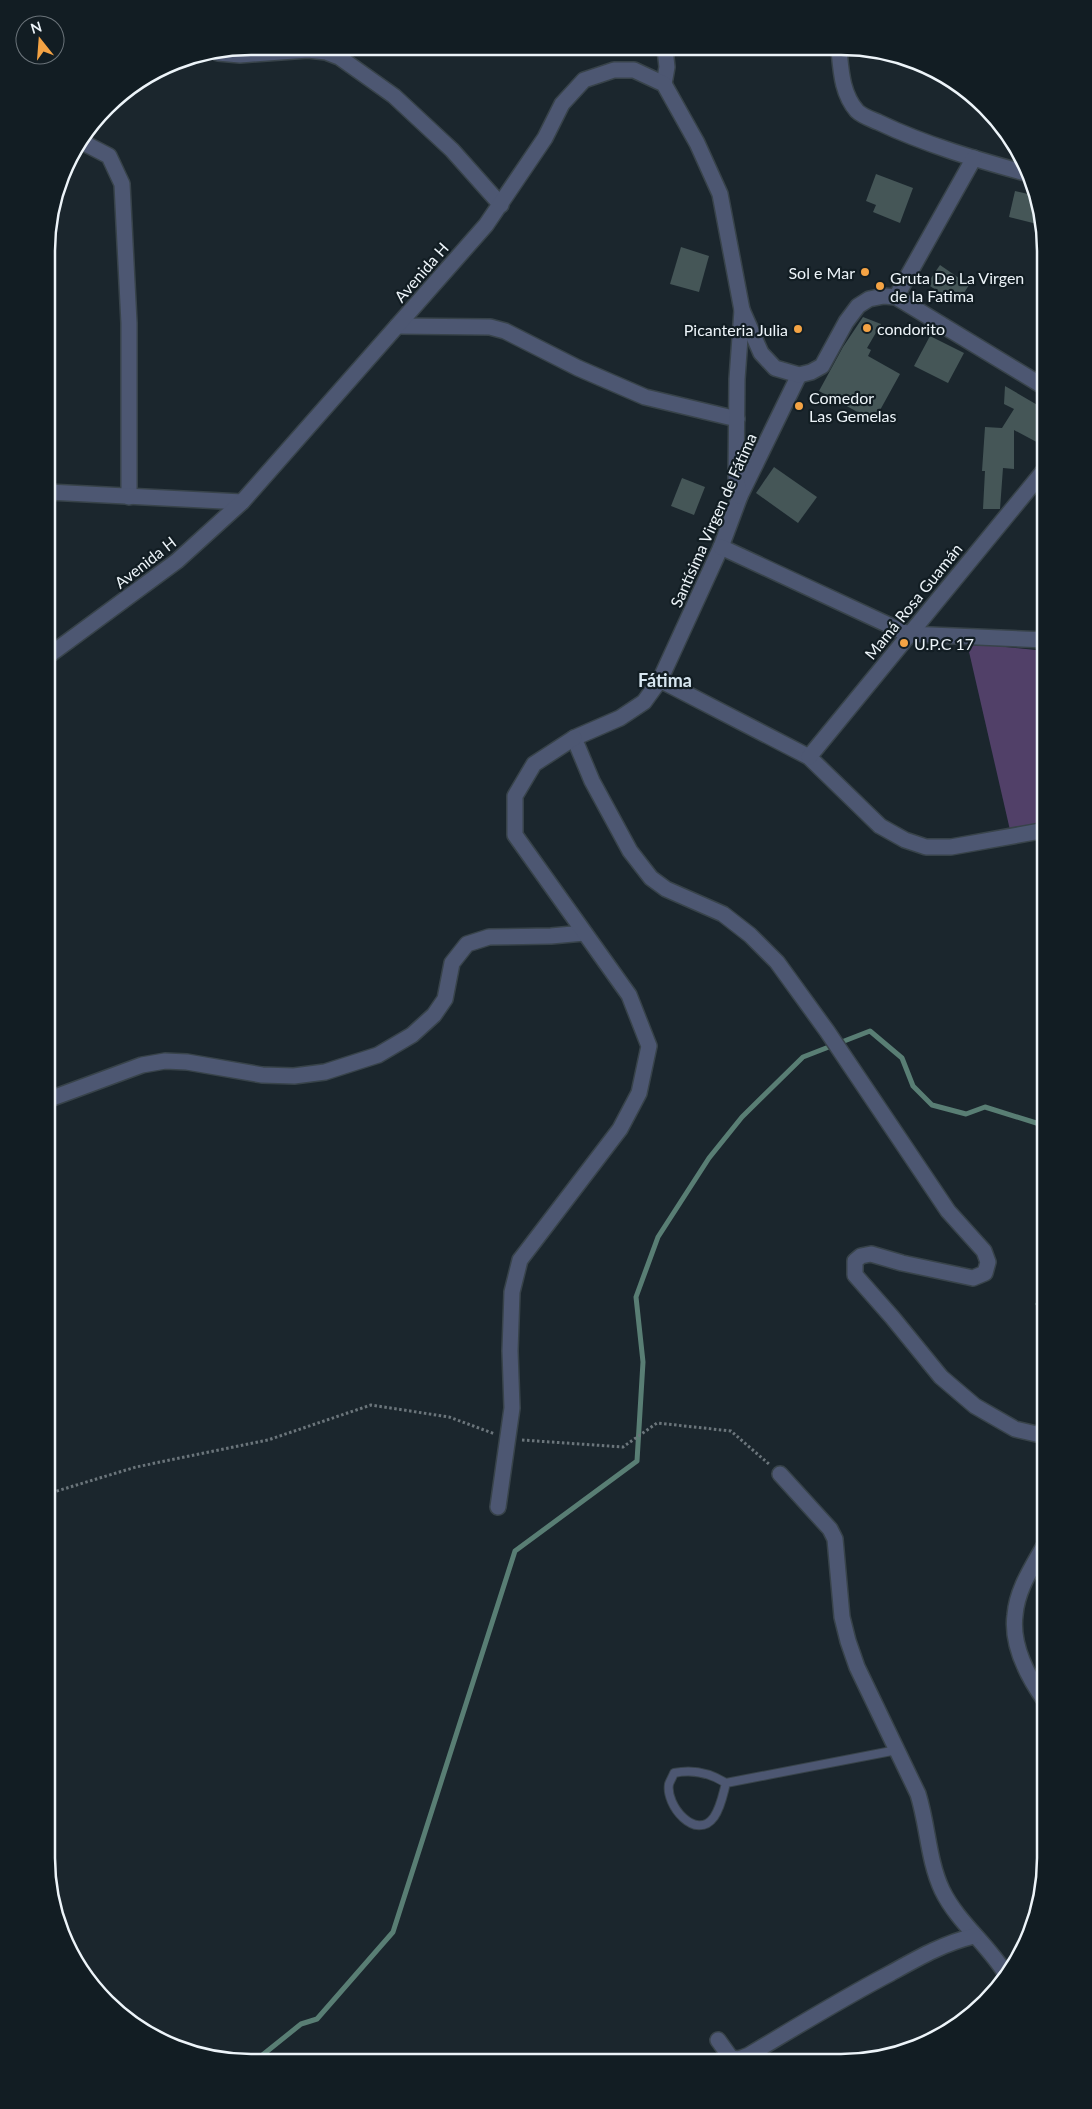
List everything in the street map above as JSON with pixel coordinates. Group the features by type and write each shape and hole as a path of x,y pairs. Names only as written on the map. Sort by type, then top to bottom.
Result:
{"street":[{"path":"334,55 394,96 452,150 501,205"},
{"path":"666,55 668,67 664,84 697,143 720,194 742,310 761,353 775,368 800,375 822,366 846,322 858,306 868,299 884,296 896,297 1037,383"},
{"path":"840,55 842,79 849,99 859,112 897,131 974,158 1020,171"},
{"name":"Avenida H","path":"55,651 177,561 242,502 486,225 544,138 562,104 584,80 614,70 634,70 664,84"},
{"path":"87,144 110,156 122,184 129,323 129,497"},
{"path":"896,297 974,158"},
{"path":"740,496 736,476 737,379 742,310"},
{"path":"397,326 490,327 505,331 578,368 645,397 737,419"},
{"name":"Santísima Virgen de Fátima","path":"498,1507 512,1408 510,1351 512,1292 520,1260 620,1130 638,1093 649,1046 629,995 515,835 515,796 534,764 574,738 620,718 644,702 660,680 721,547 740,496 800,375"},
{"name":"Mamá Rosa Guamán","path":"809,757 1037,479"},
{"path":"55,492 242,502"},
{"path":"721,547 908,634 1037,640"},
{"path":"660,680 809,757 880,826 905,840 926,847 951,847 1037,832"},
{"path":"574,738 592,781 620,834 630,851 651,878 666,889 723,914 777,962 827,1031 850,1068 948,1211 984,1251 988,1262 985,1273 973,1278 902,1263 871,1254 861,1256 855,1261 856,1275 941,1377 975,1406 1015,1429 1037,1434"},
{"path":"55,1097 142,1065 165,1061 187,1062 262,1075 294,1076 325,1072 378,1055 412,1035 434,1015 446,999 452,963 466,944 489,937 551,936 584,933"},
{"path":"780,1474 830,1529 835,1539 842,1617 848,1641 857,1668 918,1794 928,1834 931,1863 943,1892 974,1936 1002,1970"},
{"path":"1037,1559 1024,1583 1014,1615 1018,1649 1037,1689"},
{"path":"751,2054 862,1988 957,1940 974,1936"},
{"path":"718,2040 728,2054"}],"lane":[{"path":"726,1783 722,1800 714,1817 704,1824 696,1825 688,1822 678,1813 670,1796 669,1784 674,1773 688,1770 711,1775 726,1783 897,1750"}],"path":[{"path":"55,1491 136,1466 268,1440 371,1405 449,1417 509,1439 622,1447 657,1423 731,1431 780,1474"}],"shaded area":[{"path":"967,643 1037,650 1037,825 1010,830"}],"building":[{"path":"876,174 913,188 900,223 873,212 876,205 866,201"},
{"path":"1015,191 1028,194 1035,223 1009,217"},
{"path":"681,247 709,256 699,292 670,284"},
{"path":"940,265 969,285 957,304 927,284"},
{"path":"863,317 881,324 867,348 871,350 868,356 900,374 874,421 819,391 843,347"},
{"path":"930,336 964,353 948,383 914,366"},
{"path":"1005,386 1037,405 1037,442 1014,430 1014,469 1003,468 1000,509 983,509 985,471 982,471 985,427 1002,428 1014,409 1004,404"},
{"path":"774,467 817,497 798,523 756,493"},
{"path":"682,478 705,487 694,515 671,506"}],"waterway":[{"path":"264,2054 301,2024 317,2019 393,1932 515,1551 637,1461 643,1362 636,1297 658,1237 709,1158 742,1117 803,1057 870,1031 902,1058 913,1086 932,1105 966,1114 985,1107 1037,1123"}],"place":[{"name":"Sol e Mar","path":"865,272"},
{"name":"Gruta De La Virgen de la Fatima","path":"880,286"},
{"name":"condorito","path":"867,328"},
{"name":"Picanteria Julia","path":"798,329"},
{"name":"Comedor Las Gemelas","path":"799,406"},
{"name":"U.P.C 17","path":"904,643"}],"district":[{"name":"Fátima","path":"665,680"}]}
